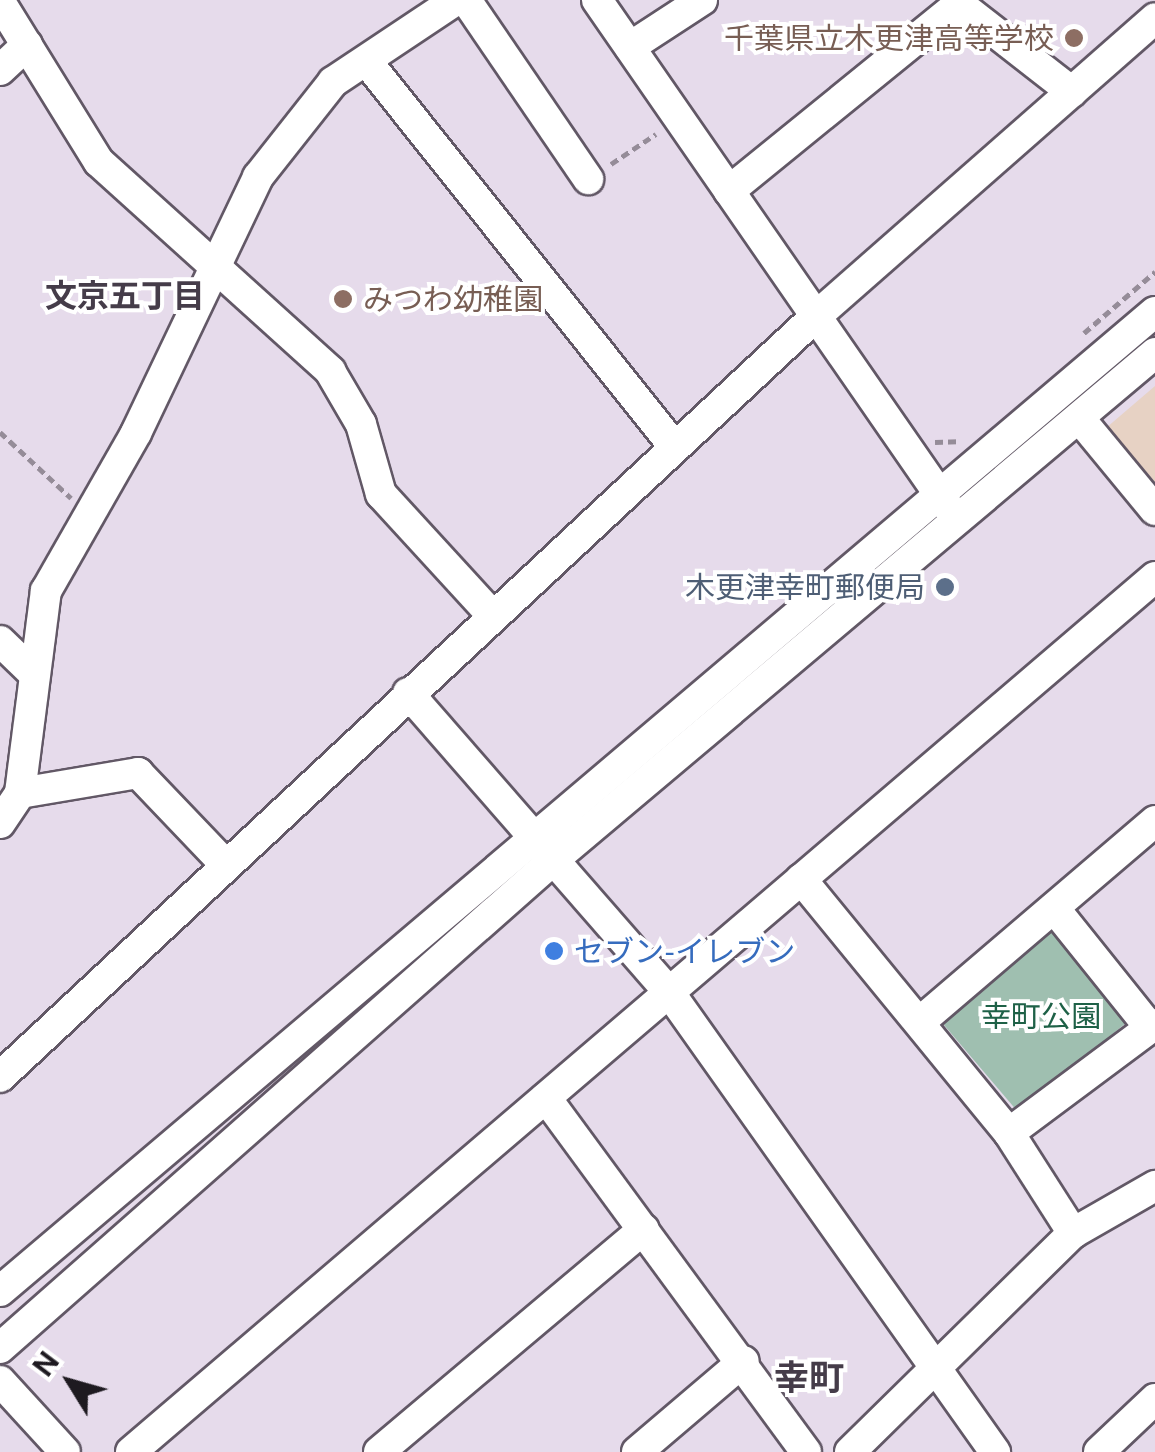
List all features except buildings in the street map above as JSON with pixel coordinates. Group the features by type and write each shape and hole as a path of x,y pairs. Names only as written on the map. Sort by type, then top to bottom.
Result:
{"street":[{"path":"0,823 20,793 30,670 46,590 292,124 333,82 368,63 456,0"},
{"path":"466,0 588,180"},
{"path":"597,0 947,506"},
{"path":"630,47 702,0"},
{"path":"0,2 98,162 330,371 361,424 381,494 492,615"},
{"path":"729,191 959,4 1072,92"},
{"path":"0,1077 814,318 1155,18"},
{"path":"0,70 27,45"},
{"path":"368,63 675,447"},
{"path":"0,1292 542,851 947,506 1155,312"},
{"path":"947,506 1080,419 1155,354"},
{"path":"1080,419 1155,510"},
{"path":"131,1452 1155,578"},
{"path":"0,641 30,670"},
{"path":"408,693 669,992 939,1365 996,1452"},
{"path":"20,793 138,773 226,865"},
{"path":"921,1021 1155,820"},
{"path":"0,1348 542,851"},
{"path":"801,880 1010,1133 1073,1233"},
{"path":"1010,1133 1152,1026 1054,908"},
{"path":"546,1098 744,1361 806,1452"},
{"path":"850,1452 1073,1233 1155,1186"},
{"path":"379,1452 644,1229"},
{"path":"637,1452 744,1361"},
{"path":"0,1380 65,1452"},
{"path":"1099,1452 1155,1399"}],"path":[{"path":"588,180 667,126"},
{"path":"1069,346 1155,272"},
{"path":"0,432 90,512"},
{"path":"926,441 954,444 968,432"}],"shaded area":[{"path":"1155,386 1155,493 1106,428"}],"green space":[{"name":"幸町公園","path":"1052,926 1132,1018 1018,1112 944,1025 946,1013"}],"place":[{"name":"千葉県立木更津高等学校","path":"1074,38"},
{"name":"みつわ幼稚園","path":"343,299"},
{"name":"木更津幸町郵便局","path":"945,587"},
{"name":"セブン-イレブン","path":"554,951"}],"district":[{"name":"文京五丁目","path":"125,296"},
{"name":"幸町","path":"809,1378"}]}
